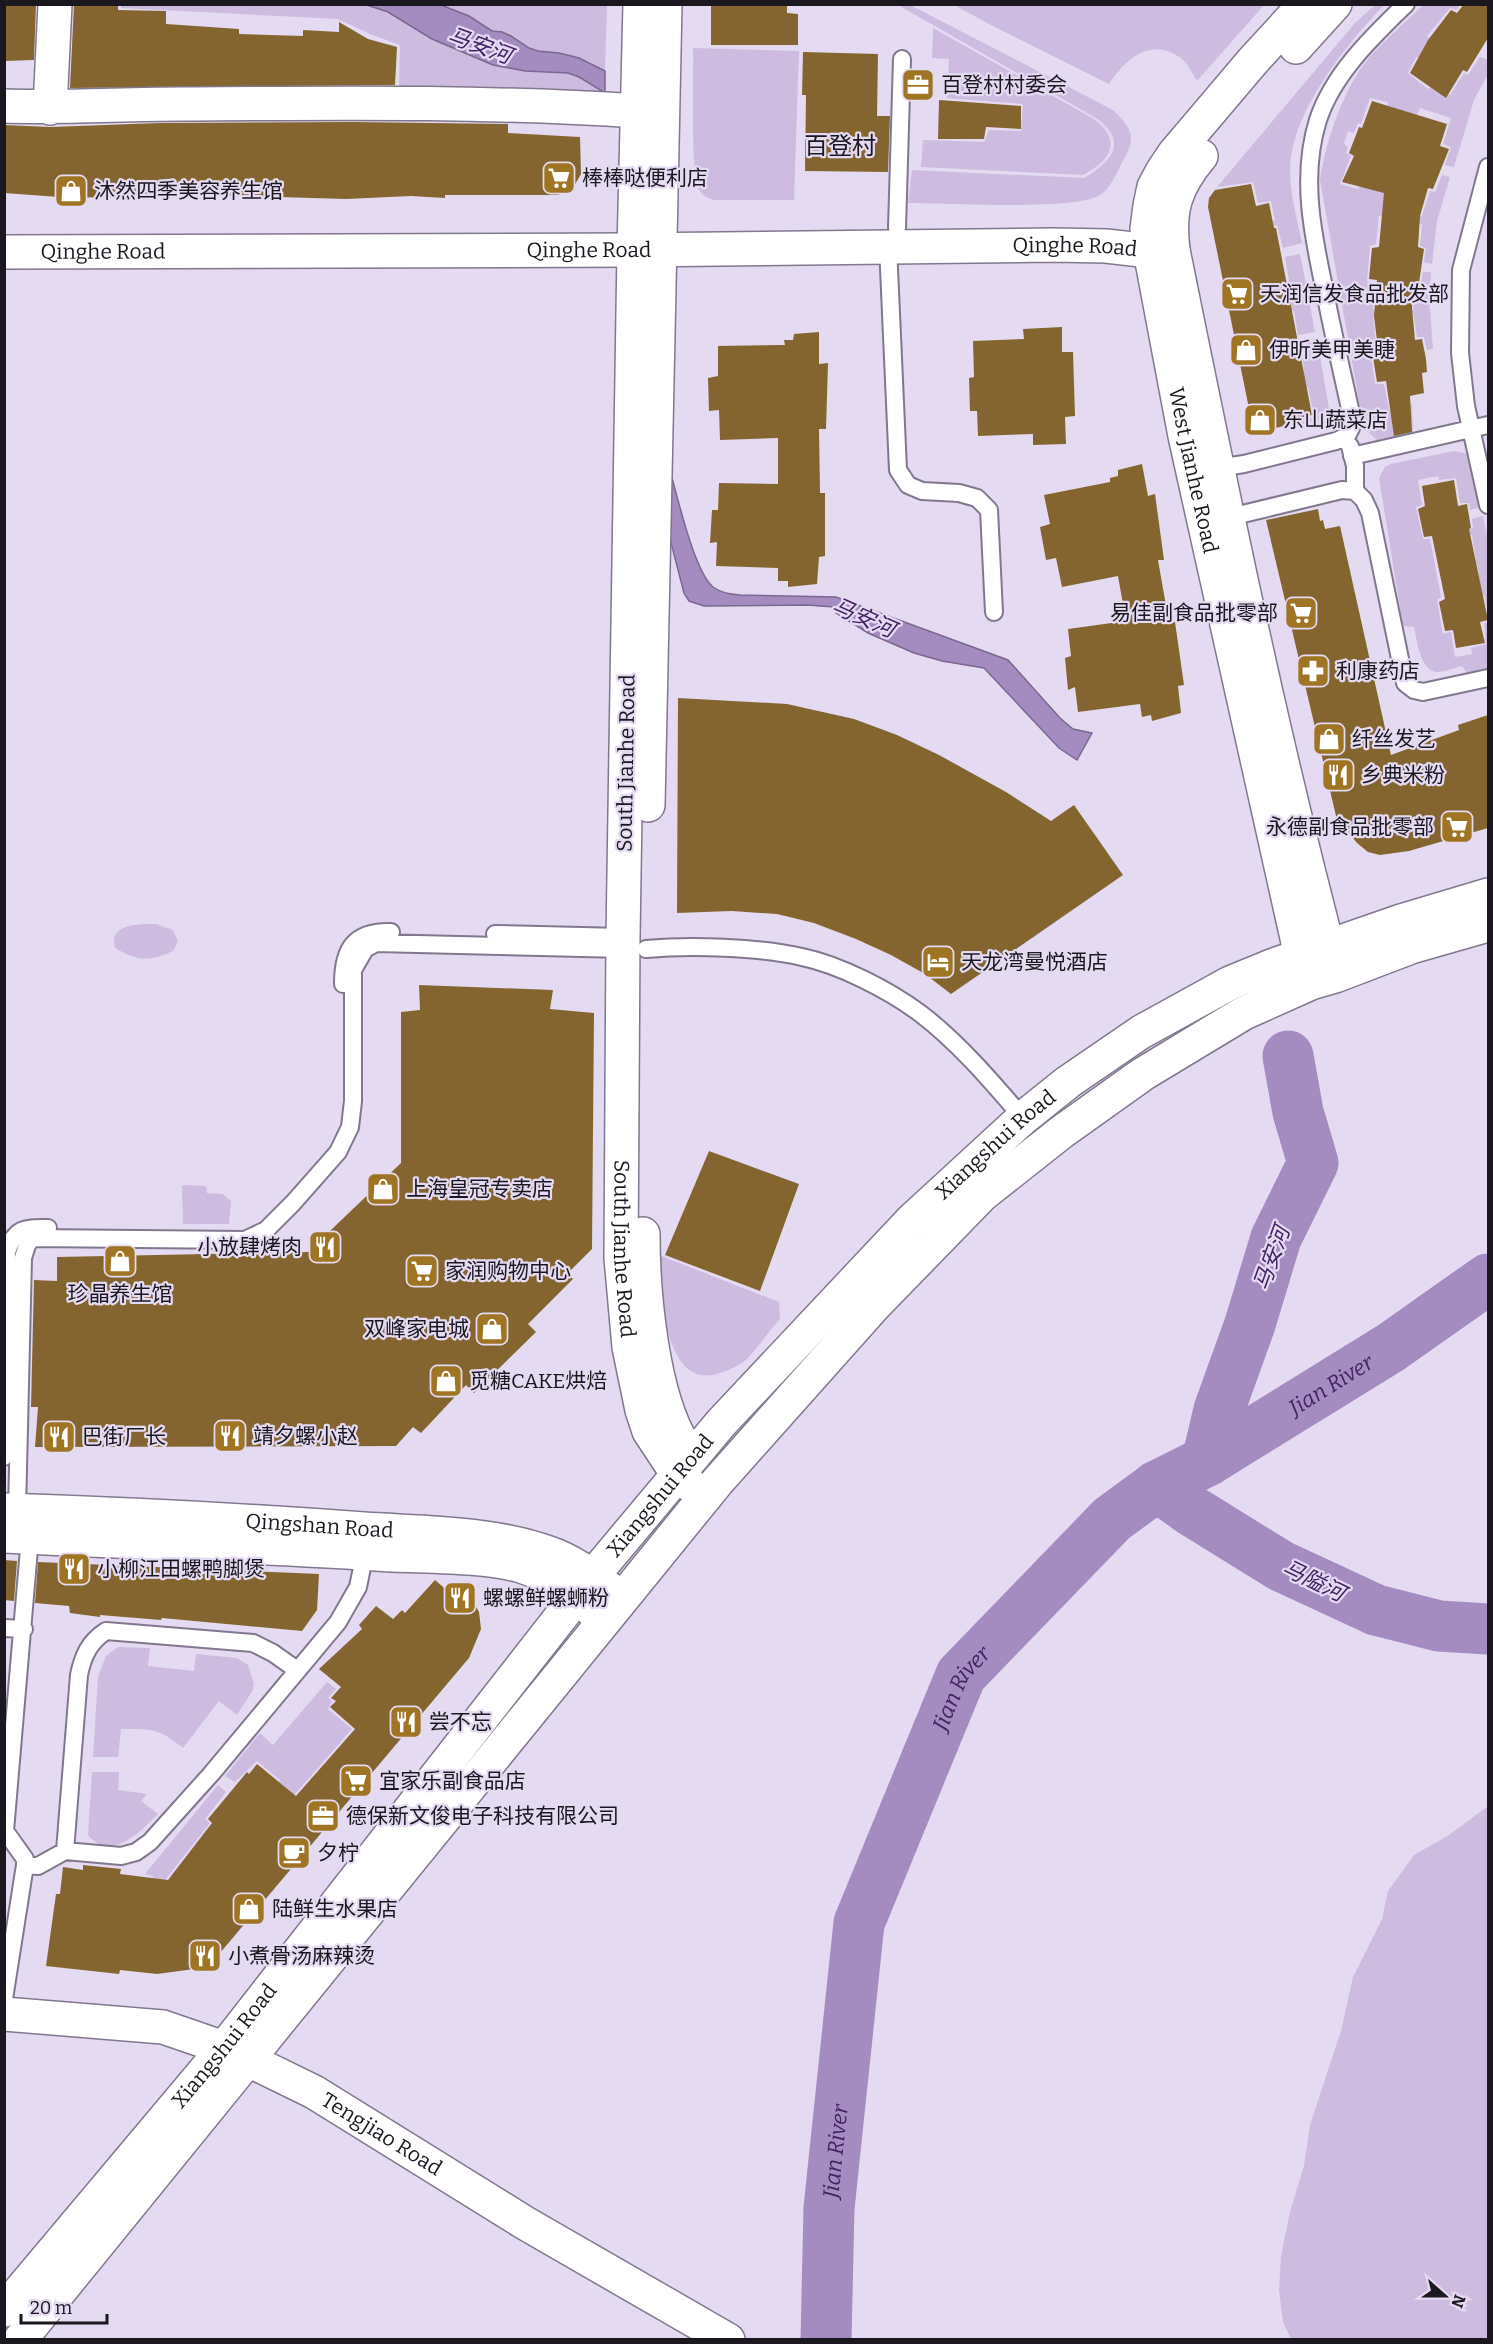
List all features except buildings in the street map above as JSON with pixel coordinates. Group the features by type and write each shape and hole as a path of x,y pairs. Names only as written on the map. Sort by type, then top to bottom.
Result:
{"main road":[{"path":"50,108 55,4"},
{"name":"South Jianhe Road","path":"640,4 637,111 646,240"},
{"name":"South Jianhe Road","path":"665,4 646,240 631,945 644,1273 653,1351 665,1406 685,1467 712,1489"},
{"name":"West Jianhe Road","path":"1305,4 1174,154 1154,187 1185,436 1319,965"},
{"name":"West Jianhe Road","path":"1319,965 1306,868 1226,518 1217,468 1160,240 1178,188 1191,168 1335,4"},
{"path":"4,106 50,108 155,104 394,102 637,111"},
{"name":"Qinghe Road","path":"4,237 386,233 618,234 646,240"},
{"name":"Qinghe Road","path":"4,252 892,237 1160,240"},
{"name":"Xiangshui Road","path":"4,2310 229,2063 712,1489 887,1292 982,1195 1063,1131 1177,1052 1319,965 1401,921 1488,895"},
{"name":"Xiangshui Road","path":"20,2340 584,1588 722,1423 911,1221 1023,1118 1068,1082 1141,1032 1230,983 1411,947 1488,925"},
{"name":"Qingshan Road","path":"14,1524 478,1560 520,1566 584,1588 613,1609"},
{"name":"Qingshan Road","path":"14,1524 333,1527 472,1537 515,1543 550,1553 571,1563 584,1588"},
{"name":"Tengjiao Road","path":"4,2014 163,2027 194,2036 229,2063 300,2110 714,2338"},
{"name":"Tengjiao Road","path":"4,2037 138,2046 194,2059 229,2063"}],"lane":[{"path":"1217,468 1245,464 1336,441 1347,436 1351,428 1352,418 1316,248 1308,179 1311,150 1319,118 1337,83 1360,51 1406,4"},
{"path":"902,58 892,237 898,470 908,485 922,491 959,493 977,498 989,510 994,612"},
{"path":"1488,166 1461,270 1460,353 1462,384 1478,435 1488,506"},
{"path":"1354,461 1478,435 1488,425"},
{"path":"1347,436 1354,461 1355,491"},
{"path":"1226,518 1342,490 1355,491 1364,500 1370,513 1405,683 1414,690 1424,692 1488,678"},
{"path":"4,1457 7,1252 11,1240 19,1231 30,1228 243,1233 262,1222 330,1150 341,1129 343,961 349,950 364,934 377,931 772,951 804,957 861,979 897,998 922,1015 987,1076 1023,1118"},
{"path":"4,1999 26,1865 25,1859 5,1831 11,1700 24,1629 14,1524 23,1258 27,1245 33,1238 245,1240 266,1230 338,1152 350,1127 353,1101 353,970 365,949 376,943 631,945"},
{"path":"26,1865 38,1866 65,1851 121,1856 136,1852 150,1842 212,1773 338,1622 358,1587 365,1553"},
{"path":"4,1628 24,1629"},
{"path":"65,1851 80,1675 85,1652 97,1637 106,1631 246,1642 273,1653 297,1670"}],"shaded area":[{"path":"121,4 367,5 388,12 432,39 493,65 524,71 568,73 605,93 399,88 400,45 338,19 121,8"},
{"path":"433,5 607,5 605,71 570,56 533,50 511,35 491,30 455,11"},
{"path":"898,5 910,5 1113,110 1125,122 1131,139 1127,153 1107,188 1100,195 1086,200 1065,203 1008,205 908,203 912,170 1084,178 1109,158 1114,143 1112,135 1096,118"},
{"path":"954,5 1264,5 1197,81 1184,61 1173,53 1152,50 1142,53 1124,65 1109,84"},
{"path":"1375,5 1384,5 1338,59 1310,103 1300,125 1293,148 1290,179 1302,243 1283,248 1277,225 1271,227 1270,223 1275,220 1271,201 1258,203 1253,182 1217,187 1355,23"},
{"path":"1423,5 1460,5 1456,10 1450,8 1427,36 1432,41 1421,59 1416,57 1408,73 1428,89 1433,86 1450,95 1464,73 1468,75 1480,57 1488,60 1488,74 1474,100 1454,167 1445,165 1451,147 1443,144 1451,118 1420,108 1410,131 1387,107 1388,102 1370,98 1361,124 1358,123 1354,133 1348,131 1344,144 1348,147 1346,153 1351,156 1340,184 1358,189 1361,185 1376,178 1399,216 1379,216 1376,244 1370,246 1367,281 1375,283 1373,310 1384,312 1384,314 1373,317 1376,347 1370,350 1375,384 1384,384 1389,410 1412,404 1413,436 1380,443 1367,431 1362,418 1320,180 1336,120 1356,76 1378,48"},
{"path":"933,28 1094,119 1103,127 1111,143 1106,157 1083,175 921,167 923,140 984,142 989,130 1021,131 1023,104 947,98 949,59 932,58"},
{"path":"693,48 799,51 794,200 714,200 699,190 693,144"},
{"path":"1442,175 1450,177 1437,221 1432,264 1424,262 1426,248 1420,246 1422,224 1407,220 1408,215 1422,216 1430,191 1435,192"},
{"path":"1300,254 1315,332 1298,335 1294,311 1285,313 1281,295 1291,292 1285,257"},
{"path":"1423,272 1431,272 1429,296 1433,349 1427,350 1424,337 1417,337 1413,312 1395,314 1395,311 1413,310 1417,286 1421,285"},
{"path":"1317,338 1329,409 1325,419 1303,424 1302,420 1314,417 1308,387 1302,389 1299,372 1304,369 1300,342"},
{"path":"1454,451 1468,454 1471,459 1481,507 1470,510 1469,503 1460,503 1456,478 1439,480 1438,476 1418,480 1422,505 1416,507 1423,539 1430,539 1441,597 1437,600 1443,634 1451,632 1455,657 1472,654 1471,648 1486,644 1484,623 1488,623 1488,668 1467,673 1462,666 1441,672 1432,671 1420,654 1414,627 1403,626 1379,478 1385,467 1391,464"},
{"path":"1483,516 1488,540 1487,607 1484,595 1476,596 1481,588 1477,563 1465,566 1464,563 1476,559 1472,535 1466,536 1465,531 1473,528 1472,519"},
{"path":"156,924 173,930 178,941 173,951 157,957 137,958 115,948 114,941 118,932 133,925"},
{"path":"182,1185 206,1186 207,1193 223,1194 231,1201 229,1224 183,1224"},
{"path":"656,1254 779,1302 780,1319 748,1358 735,1367 720,1373 701,1375 687,1368 676,1353 668,1334"},
{"path":"118,1647 150,1648 148,1666 194,1671 196,1654 237,1658 248,1665 254,1684 253,1690 237,1715 219,1701 183,1748 155,1731 121,1729 118,1757 93,1757 98,1677 106,1656"},
{"path":"327,1682 336,1689 328,1698 332,1701 328,1709 352,1729 288,1802 276,1787 280,1780 257,1761 235,1782 225,1776 260,1733 273,1745"},
{"path":"92,1772 119,1772 118,1790 147,1794 141,1801 158,1814 125,1842 106,1846 97,1843 88,1835"},
{"path":"218,1785 226,1792 205,1819 210,1823 158,1889 152,1893 153,1876 145,1874"},
{"path":"1488,1806 1488,2339 1291,2339 1283,2322 1279,2290 1281,2256 1290,2212 1304,2166 1310,2125 1341,2031 1353,1977 1382,1919 1388,1891 1414,1855 1449,1835"}],"water":[{"path":"367,5 441,5 469,16 492,31 511,36 529,48 579,58 605,71 605,93 568,73 525,71 493,65 432,39 388,12"},
{"path":"672,478 694,553 706,579 713,587 722,592 740,595 836,597 1008,660 1060,718 1073,729 1092,733 1077,760 1059,748 984,668 942,661 914,653 868,633 836,613 834,607 704,606 689,601 684,593 669,535"}],"waterway":[{"name":"马安河","path":"1207,1461 1219,1410 1250,1324 1276,1238 1313,1163 1298,1112 1288,1056"},
{"name":"Jian River","path":"826,2340 829,2208 859,1923 961,1675 1112,1519 1157,1486 1207,1461 1390,1348 1488,1279"},
{"name":"马隘河","path":"1157,1486 1192,1511 1281,1566 1376,1610 1439,1626 1488,1629"}],"place":[{"name":"百登村村委会","path":"918,85"},
{"name":"棒棒哒便利店","path":"559,178"},
{"name":"沐然四季美容养生馆","path":"71,191"},
{"name":"天润信发食品批发部","path":"1237,294"},
{"name":"伊昕美甲美睫","path":"1246,350"},
{"name":"东山蔬菜店","path":"1260,420"},
{"name":"易佳副食品批零部","path":"1301,613"},
{"name":"利康药店","path":"1313,671"},
{"name":"纤丝发艺","path":"1329,739"},
{"name":"乡典米粉","path":"1338,775"},
{"name":"永德副食品批零部","path":"1457,827"},
{"name":"天龙湾曼悦酒店","path":"938,962"},
{"name":"上海皇冠专卖店","path":"383,1189"},
{"name":"小放肆烤肉","path":"325,1247"},
{"name":"珍晶养生馆","path":"120,1261"},
{"name":"家润购物中心","path":"422,1271"},
{"name":"双峰家电城","path":"492,1329"},
{"name":"觅糖CAKE烘焙","path":"446,1381"},
{"name":"靖夕螺小赵","path":"230,1436"},
{"name":"巴街厂长","path":"59,1437"},
{"name":"小柳江田螺鸭脚煲","path":"74,1569"},
{"name":"螺螺鲜螺蛳粉","path":"460,1598"},
{"name":"尝不忘","path":"406,1722"},
{"name":"宜家乐副食品店","path":"356,1781"},
{"name":"德保新文俊电子科技有限公司","path":"323,1816"},
{"name":"夕柠","path":"294,1853"},
{"name":"陆鲜生水果店","path":"249,1909"},
{"name":"小煮骨汤麻辣烫","path":"205,1956"}],"district":[{"name":"百登村","path":"840,146"}]}
